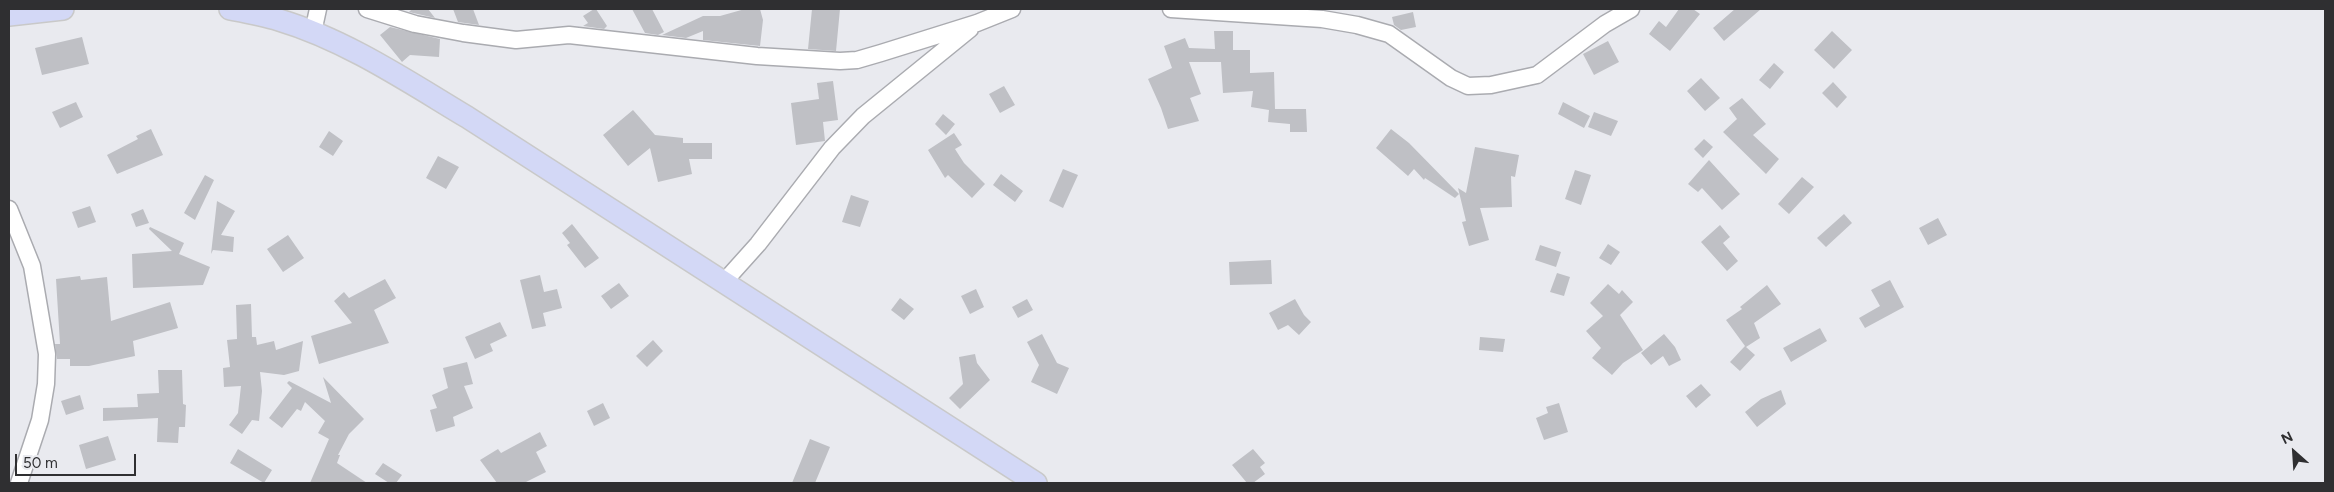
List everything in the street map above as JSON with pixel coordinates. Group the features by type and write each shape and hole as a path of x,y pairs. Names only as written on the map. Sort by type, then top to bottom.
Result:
{"main road":[{"path":"9,15 63,9"},
{"path":"230,9 278,20 313,32 379,65 466,117 1036,483"}],"street":[{"path":"313,32 318,9"},
{"path":"367,9 415,24 516,40 569,35 814,60 857,60 1012,9"},
{"path":"1171,9 1322,19 1357,25 1389,34 1451,78 1468,86 1491,85 1537,74 1604,24 1630,9"},
{"path":"723,283 758,244 832,148 863,116 977,22"},
{"path":"9,209 32,266 47,354 46,384 40,420 19,483"}],"building":[{"path":"412,9 428,9 435,18 409,12"},
{"path":"453,9 473,9 479,25 458,22"},
{"path":"596,9 607,26 604,29 583,26 588,23 583,16"},
{"path":"632,9 652,9 664,32 658,35 645,33"},
{"path":"745,9 760,9 763,20 760,46 703,40 703,31 686,38 662,35 703,16 720,16"},
{"path":"812,9 840,9 836,51 808,49"},
{"path":"1679,9 1693,9 1700,14 1670,51 1649,34 1659,21 1666,27"},
{"path":"1735,9 1761,9 1724,41 1713,28"},
{"path":"1413,12 1416,27 1401,30 1394,25 1392,17"},
{"path":"390,27 440,39 439,57 410,55 402,62 380,35"},
{"path":"1214,31 1233,31 1233,50 1250,50 1250,73 1274,72 1275,109 1306,109 1307,132 1290,132 1290,124 1268,122 1269,110 1251,107 1253,91 1223,93 1221,62 1189,62 1201,94 1190,98 1199,121 1168,129 1148,79 1172,68 1164,46 1185,38 1189,48 1215,49"},
{"path":"1832,31 1852,50 1834,69 1814,50"},
{"path":"82,37 89,64 42,75 35,48"},
{"path":"1608,41 1619,62 1594,75 1583,54"},
{"path":"1774,63 1784,72 1770,89 1759,80"},
{"path":"1701,78 1720,98 1705,111 1687,91"},
{"path":"833,81 838,120 823,122 825,141 796,145 791,103 819,99 817,83"},
{"path":"1833,82 1847,97 1837,108 1822,93"},
{"path":"1004,86 1015,105 1000,113 989,94"},
{"path":"1742,98 1766,124 1753,135 1779,159 1766,174 1723,132 1737,119 1729,108"},
{"path":"76,102 83,117 60,128 52,112"},
{"path":"1563,102 1590,116 1584,128 1558,114"},
{"path":"633,110 655,135 683,138 683,143 712,143 712,159 689,159 692,174 658,182 650,148 628,166 603,135"},
{"path":"1594,112 1618,121 1611,136 1588,127"},
{"path":"943,114 955,124 946,135 935,124"},
{"path":"151,129 163,155 117,174 107,155 138,139 136,136"},
{"path":"1391,129 1409,143 1459,194 1455,198 1425,178 1424,180 1414,169 1408,176 1376,148"},
{"path":"329,131 343,141 333,156 319,147"},
{"path":"954,133 962,145 955,149 964,163 985,184 972,198 948,175 945,178 928,150"},
{"path":"1704,139 1713,147 1703,158 1694,149"},
{"path":"1475,147 1519,155 1515,177 1511,176 1512,207 1480,208 1489,240 1469,246 1462,222 1466,221 1458,188 1466,193"},
{"path":"438,156 459,167 446,189 426,178"},
{"path":"1709,160 1740,194 1722,210 1702,188 1698,192 1688,184"},
{"path":"1063,169 1078,175 1063,208 1049,201"},
{"path":"1575,170 1591,175 1581,205 1565,199"},
{"path":"1001,174 1023,191 1015,202 993,185"},
{"path":"205,175 214,180 195,220 184,213"},
{"path":"1802,177 1814,187 1789,214 1778,204"},
{"path":"851,195 869,201 860,227 842,222"},
{"path":"217,201 235,211 221,235 234,237 233,252 213,250 211,254"},
{"path":"90,206 96,222 78,228 72,212"},
{"path":"143,209 149,223 136,227 131,214"},
{"path":"1844,214 1852,223 1826,247 1817,238"},
{"path":"1938,218 1947,235 1928,245 1919,228"},
{"path":"572,224 599,258 585,268 567,245 570,243 562,233"},
{"path":"1720,225 1730,237 1723,243 1738,261 1727,271 1701,242"},
{"path":"150,227 184,243 179,254 210,267 203,285 133,288 132,254 172,251 149,229"},
{"path":"288,235 304,258 283,272 267,249"},
{"path":"1608,244 1620,252 1611,265 1599,258"},
{"path":"1540,245 1561,252 1556,267 1535,260"},
{"path":"1271,260 1272,284 1230,285 1229,262"},
{"path":"1557,273 1570,277 1564,296 1550,292"},
{"path":"540,275 544,292 557,289 562,308 543,313 546,326 532,329 520,280"},
{"path":"80,276 81,280 107,277 111,321 170,302 178,328 133,341 135,356 89,366 70,366 70,359 57,359 55,344 60,344 56,279"},
{"path":"385,279 396,298 374,310 389,343 319,364 311,336 352,323 334,301 344,292 349,298"},
{"path":"1890,280 1904,307 1865,328 1859,318 1880,306 1871,290"},
{"path":"619,283 629,296 611,309 601,296"},
{"path":"1608,284 1619,294 1622,290 1633,302 1620,315 1643,350 1623,363 1612,375 1592,358 1601,348 1586,331 1603,316 1590,303"},
{"path":"1767,285 1781,304 1754,323 1760,338 1746,347 1755,355 1740,371 1730,362 1745,346 1726,320 1742,309 1740,307"},
{"path":"976,289 984,307 970,314 961,296"},
{"path":"900,298 914,309 904,320 891,310"},
{"path":"1027,299 1033,310 1018,318 1012,307"},
{"path":"1295,299 1304,315 1311,322 1299,335 1288,325 1278,330 1269,313"},
{"path":"251,304 252,337 256,337 257,345 274,341 276,350 303,341 299,371 284,375 260,372 262,391 259,421 252,420 242,434 229,425 238,413 241,386 224,387 223,368 230,367 227,340 237,339 236,305"},
{"path":"500,322 507,336 490,344 493,351 475,359 465,337"},
{"path":"1820,328 1827,341 1791,362 1783,348"},
{"path":"1042,334 1057,363 1069,368 1057,394 1031,382 1039,365 1027,342"},
{"path":"1664,334 1675,347 1681,360 1669,366 1663,356 1651,365 1641,353"},
{"path":"1480,337 1505,339 1503,352 1479,350"},
{"path":"653,340 663,351 647,367 636,356"},
{"path":"975,354 977,363 990,380 960,409 949,398 963,384 959,357"},
{"path":"467,362 473,384 464,386 473,408 453,417 455,426 436,432 430,410 437,408 432,395 448,388 443,368"},
{"path":"158,370 182,370 183,404 186,405 185,427 179,427 178,443 157,442 158,418 103,421 103,408 138,407 137,394 159,393"},
{"path":"323,377 364,419 349,434 338,455 340,455 337,463 367,483 310,483 329,439 318,433 325,421 305,402 301,411 297,409 282,428 269,418 292,388 287,383 289,381 331,403"},
{"path":"1701,384 1711,395 1696,408 1686,396"},
{"path":"1781,390 1786,404 1757,427 1745,412 1761,399"},
{"path":"80,395 84,409 66,415 61,401"},
{"path":"603,403 610,418 594,426 587,411"},
{"path":"1559,403 1568,432 1544,440 1536,418 1548,413 1546,407"},
{"path":"540,432 547,446 536,452 546,472 524,483 497,483 480,460 498,449 501,453"},
{"path":"108,436 116,460 86,469 79,445"},
{"path":"810,439 830,447 815,483 792,483"},
{"path":"238,449 272,470 264,483 230,463"},
{"path":"1253,449 1265,463 1260,467 1265,474 1253,483 1247,483 1232,465"},
{"path":"383,463 402,475 396,483 389,483 375,474"}]}
